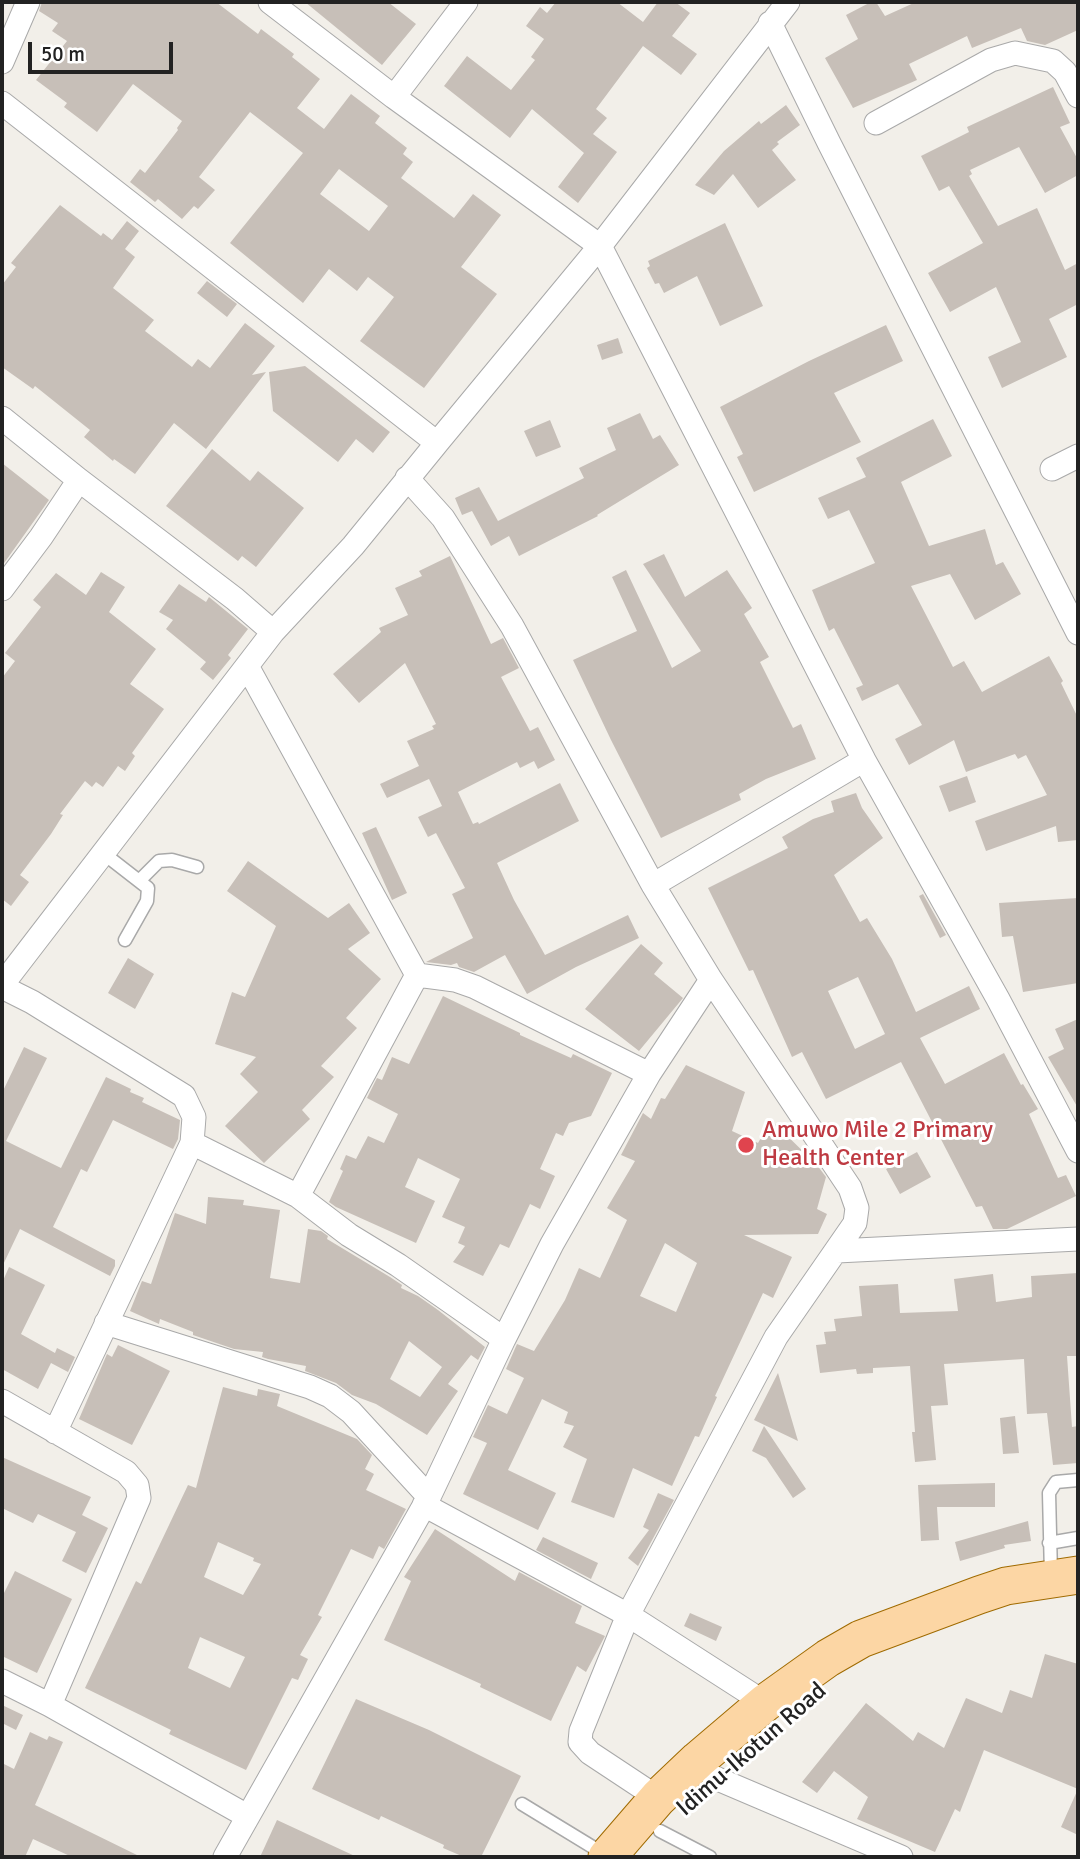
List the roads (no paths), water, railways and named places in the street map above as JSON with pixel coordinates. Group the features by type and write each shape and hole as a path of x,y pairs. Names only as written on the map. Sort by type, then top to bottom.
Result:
{"main road":[{"path":"607,1857 652,1829 698,1760 765,1703 818,1665 861,1639 979,1594 1064,1574"},
{"name":"Idimu-Ikotun Road","path":"652,1829 793,1708 842,1675 905,1645 1004,1611 1064,1574"}],"street":[{"path":"2,62 27,2"},
{"path":"270,2 394,97 600,246 864,760 998,999 1078,1152"},
{"path":"394,97 466,2"},
{"path":"55,1432 192,1143 194,1117 184,1096 2,986 273,632 353,546 600,246 788,2"},
{"path":"770,23 1078,633"},
{"path":"876,123 991,60 1015,53 1053,61 1065,72 1078,96"},
{"path":"2,103 437,443"},
{"path":"2,418 235,599 273,632"},
{"path":"1052,469 1078,457"},
{"path":"407,478 443,518 512,626 653,885 711,980 850,1188 857,1208 855,1223 776,1337 628,1615 581,1731 580,1742 652,1829"},
{"path":"2,589 79,480"},
{"path":"247,666 417,975"},
{"path":"653,885 864,760"},
{"path":"417,975 455,980 475,988 649,1074"},
{"path":"298,1196 417,975"},
{"path":"225,1857 427,1501 552,1244 649,1074 711,980"},
{"path":"192,1143 298,1196 349,1234 504,1339"},
{"path":"837,1251 1078,1239"},
{"path":"106,1323 310,1387 330,1396 351,1412 427,1501 628,1615 765,1703"},
{"path":"2,1401 126,1472 137,1485 139,1498 50,1705"},
{"path":"2,1681 50,1705 247,1816"},
{"path":"713,1777 901,1857"}],"lane":[{"path":"103,853 148,888 147,901 125,940"},
{"path":"139,881 159,860 172,860 197,867"},
{"path":"1064,1574 1049,1493 1056,1482 1078,1480"},
{"path":"1064,1574 1078,1538"},
{"path":"522,1804 607,1857"},
{"path":"652,1829 710,1857"}],"place":[{"name":"Amuwo Mile 2 Primary Health Center","path":"746,1145"}]}
